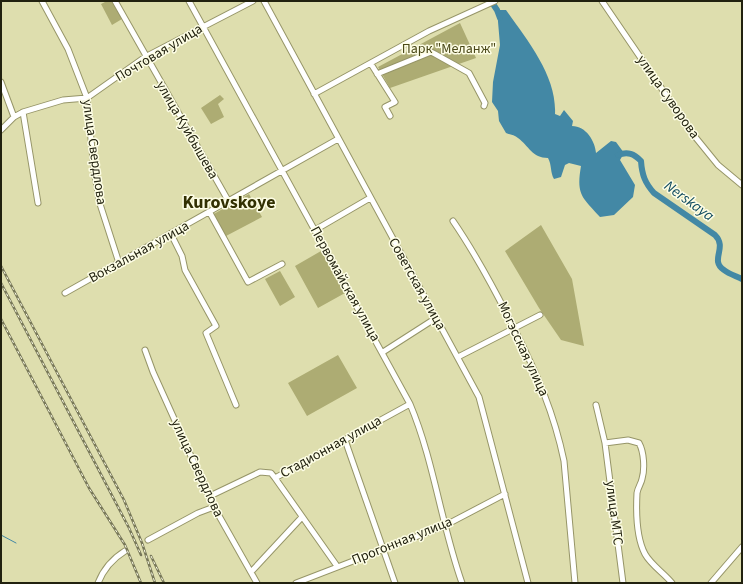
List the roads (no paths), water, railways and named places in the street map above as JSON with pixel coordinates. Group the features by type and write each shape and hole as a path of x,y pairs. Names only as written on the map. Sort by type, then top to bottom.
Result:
{"street":[{"name":"улица Свердлова","path":"42,1 68,49 87,98 94,170 100,204 119,263"},
{"name":"улица Куйбышева","path":"115,1 145,57 229,202"},
{"name":"Первомайская улица","path":"189,1 383,352 410,404 420,428 444,526 462,583"},
{"name":"Почтовая улица","path":"87,98 145,57 253,1"},
{"name":"Советская улица","path":"264,1 479,397 528,583"},
{"path":"314,94 429,31 495,1"},
{"name":"улица Суворова","path":"602,1 692,133 718,165 742,185"},
{"path":"377,74 431,52 468,73 485,103 484,106"},
{"path":"371,64 395,102 385,107 390,116"},
{"path":"1,82 14,117"},
{"path":"1,130 14,117 23,112 63,100 87,98"},
{"path":"23,112 38,203"},
{"name":"Вокзальная улица","path":"65,293 210,213 338,139"},
{"path":"315,230 370,198"},
{"path":"210,213 248,282 282,264"},
{"name":"Могэсская улица","path":"453,221 476,255 541,382 560,442 567,490 575,583"},
{"path":"171,234 182,256 185,270 216,326 206,333 236,404"},
{"path":"458,357 540,315"},
{"path":"383,352 436,318"},
{"name":"улица Свердлова","path":"145,350 188,451 214,507 257,583"},
{"name":"Стадионная улица","path":"210,496 260,472 271,473 275,478 410,404"},
{"name":"улица МТС","path":"596,405 605,443 623,583"},
{"path":"345,440 395,583"},
{"path":"605,443 628,440 638,443 642,448 643,475 642,481 638,485 636,512 642,545 645,554 672,583"},
{"path":"275,478 337,566"},
{"name":"Прогонная улица","path":"296,583 444,526 505,494"},
{"path":"148,540 198,512 214,507"},
{"path":"250,572 302,517"},
{"path":"711,583 742,547"},
{"path":"98,583 103,570 117,556 125,551"}],"water":[{"path":"497,10 506,10 539,59 551,86 555,114 560,116 564,110 573,121 572,126 582,129 592,139 596,153 611,141 616,142 624,153 620,160 635,185 633,197 614,215 600,217 585,200 580,190 579,183 581,166 569,163 565,165 561,177 554,179 548,158 534,154 517,137 506,133 499,121 498,111 492,102 493,82 500,45"}],"waterway":[{"name":"Nerskaya","path":"491,1 500,18"},
{"name":"Nerskaya","path":"618,155 625,153 631,154 641,161 644,178 648,186 654,193 715,235 719,240 720,245 718,258 720,266 728,273 742,279"},
{"path":"1,535 16,543"}],"railway":[{"path":"1,266 124,500 142,543 155,583"},
{"path":"1,283 129,528 141,555"},
{"path":"1,319 89,488 125,545 141,583"},
{"path":"151,556 164,583"}],"district":[{"name":"Kurovskoye","path":"229,202"}],"park label":[{"name":"Парк \"Меланж\"","path":"449,49"}]}
